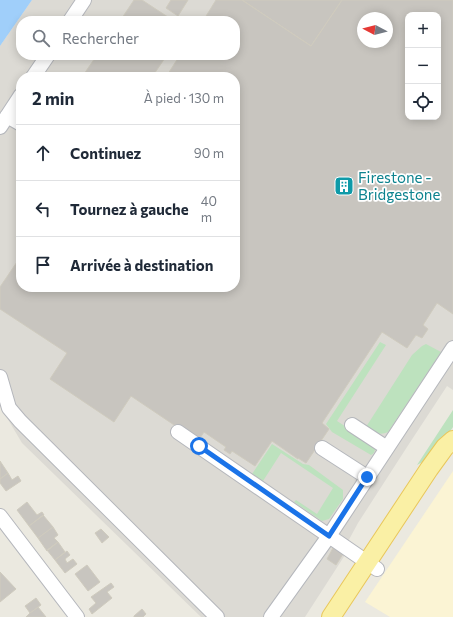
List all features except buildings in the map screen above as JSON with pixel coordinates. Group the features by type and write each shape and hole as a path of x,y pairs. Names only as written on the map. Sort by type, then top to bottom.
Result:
{"main road":[{"path":"346,617 373,566 430,468 445,447 453,440"},
{"path":"332,617 373,566 453,454"}],"street":[{"path":"73,16 84,0"},
{"path":"36,72 45,60"},
{"path":"16,103 4,121 16,123"},
{"path":"271,617 329,536 453,348"},
{"path":"0,377 9,408 20,421 217,617"},
{"path":"352,425 387,448"},
{"path":"178,432 373,566"},
{"path":"322,448 367,477"},
{"path":"0,516 77,617"}],"shaded area":[{"path":"32,0 453,0 453,390 447,386 407,447 358,523 345,547 345,555 305,617 201,617 22,443 0,406 0,46 16,23 16,60 240,60 240,16 21,16"},
{"path":"453,471 453,617 390,617 365,602"}],"green space":[{"path":"380,342 386,345 337,421 374,445 375,451 371,455 332,432 326,424"},
{"path":"426,344 441,352 388,432 374,432 366,427 412,355"},
{"path":"453,410 453,427 433,456 417,465"},
{"path":"272,444 303,464 309,465 343,490 343,499 329,519 322,521 294,502 296,500 317,514 333,488 281,453 263,481 252,474"}],"water":[{"path":"0,0 32,0 21,16 16,16 16,23 0,46"}],"place":[{"name":"Firestone - Bridgestone","path":"344,186"}],"route":[{"path":"199,446 329,536 367,477"}]}
